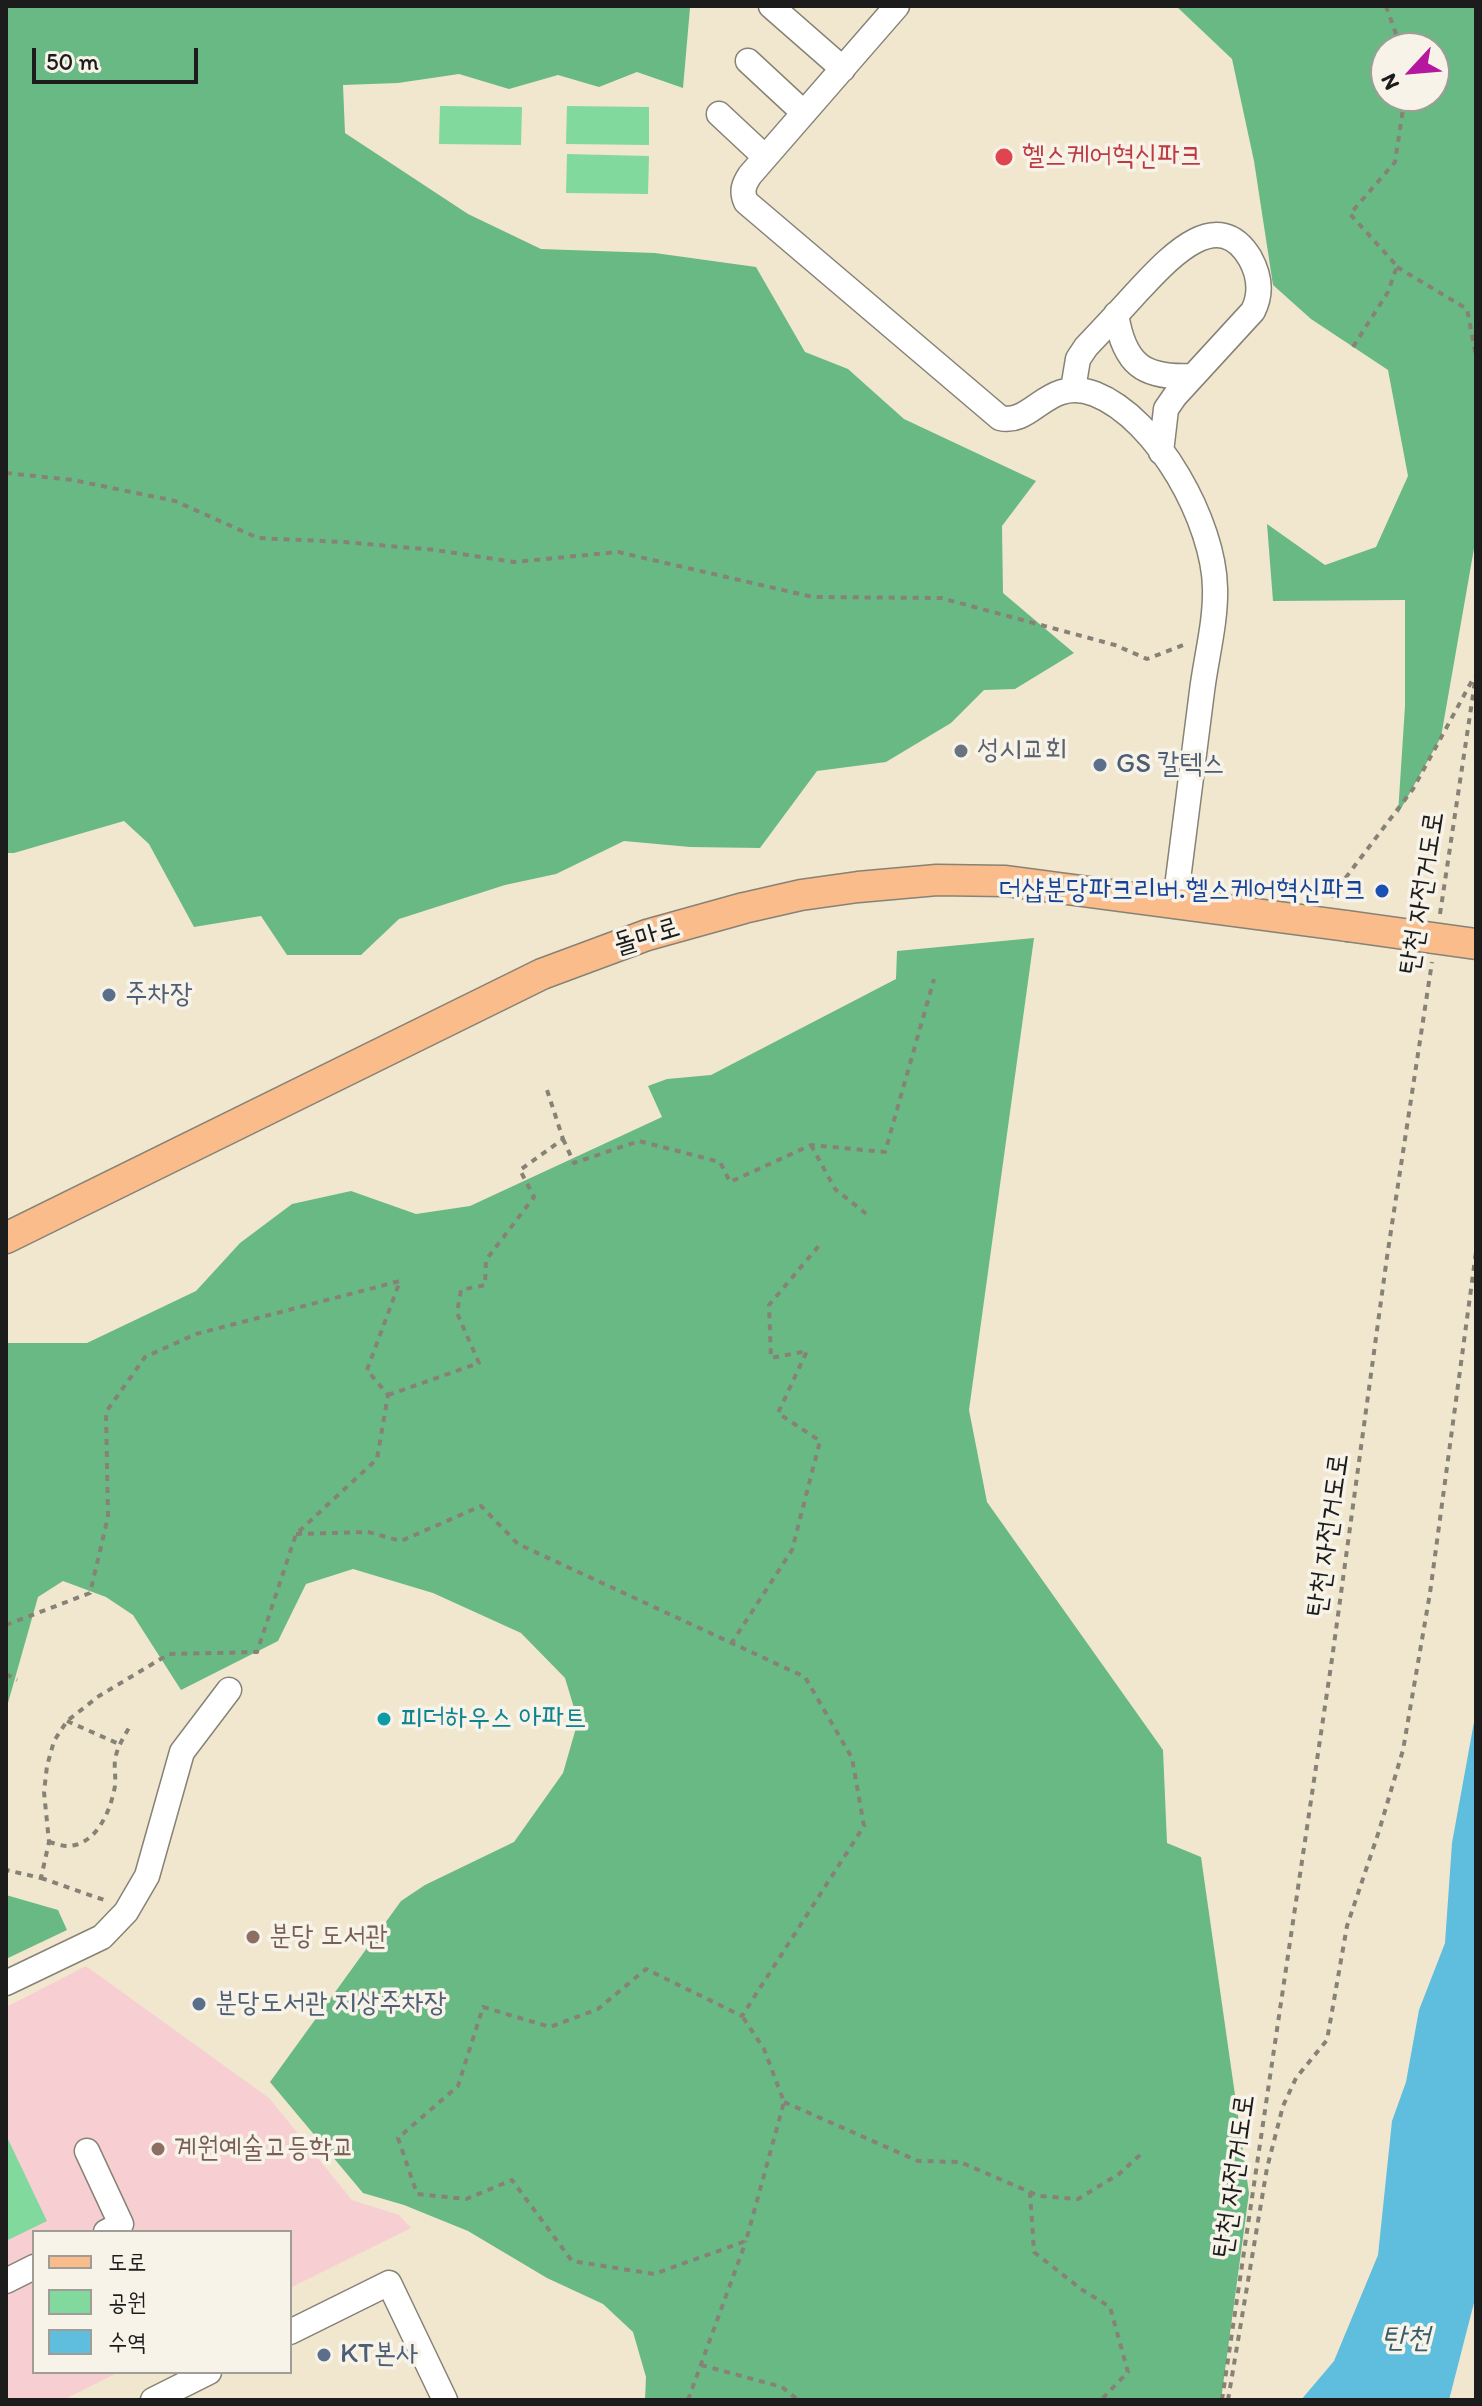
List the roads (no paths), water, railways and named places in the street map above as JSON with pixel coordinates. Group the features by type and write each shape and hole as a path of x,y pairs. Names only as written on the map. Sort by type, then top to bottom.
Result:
{"main road":[{"name":"돌마로","path":"6,1238 542,974 661,931 801,895 937,880 1006,881 1476,944"}],"street":[{"path":"771,6 843,69"},
{"path":"897,6 765,157 744,184 742,194 746,202 1000,418 1011,420 1023,416 1052,394 1073,389 1092,393 1111,402 1131,418 1161,452 1183,487 1206,537 1215,590 1175,903"},
{"path":"748,61 804,113"},
{"path":"719,114 765,157"},
{"path":"1073,389 1078,359 1175,252 1186,244 1215,236 1231,239 1244,249 1259,279 1259,298 1253,311 1166,409 1161,452"},
{"path":"1116,314 1125,349 1144,370 1170,377 1193,376"},
{"path":"6,1983 102,1937 126,1912 147,1876 153,1832 182,1752 229,1690"},
{"path":"87,2151 121,2224 110,2230"},
{"path":"6,2281 32,2268"},
{"path":"292,2331 389,2283 445,2400"},
{"path":"153,2400 205,2374"}],"water":[{"name":"탄천","path":"1476,1711 1476,2295 1449,2400 1301,2400 1334,2361 1378,2255 1392,2121 1406,2082 1419,2010 1445,1943 1452,1843"}],"place":[{"name":"헬스케어혁신파크","path":"1004,157"},
{"name":"성시교회","path":"961,751"},
{"name":"GS 칼텍스","path":"1100,765"},
{"name":"더샵분당파크리버.헬스케어혁신파크","path":"1382,891"},
{"name":"주차장","path":"109,995"},
{"name":"피더하우스 아파트","path":"384,1719"},
{"name":"분당 도서관","path":"253,1937"},
{"name":"분당도서관 지상주차장","path":"199,2004"},
{"name":"계원예술고등학교","path":"158,2149"},
{"name":"KT본사","path":"324,2355"}]}
